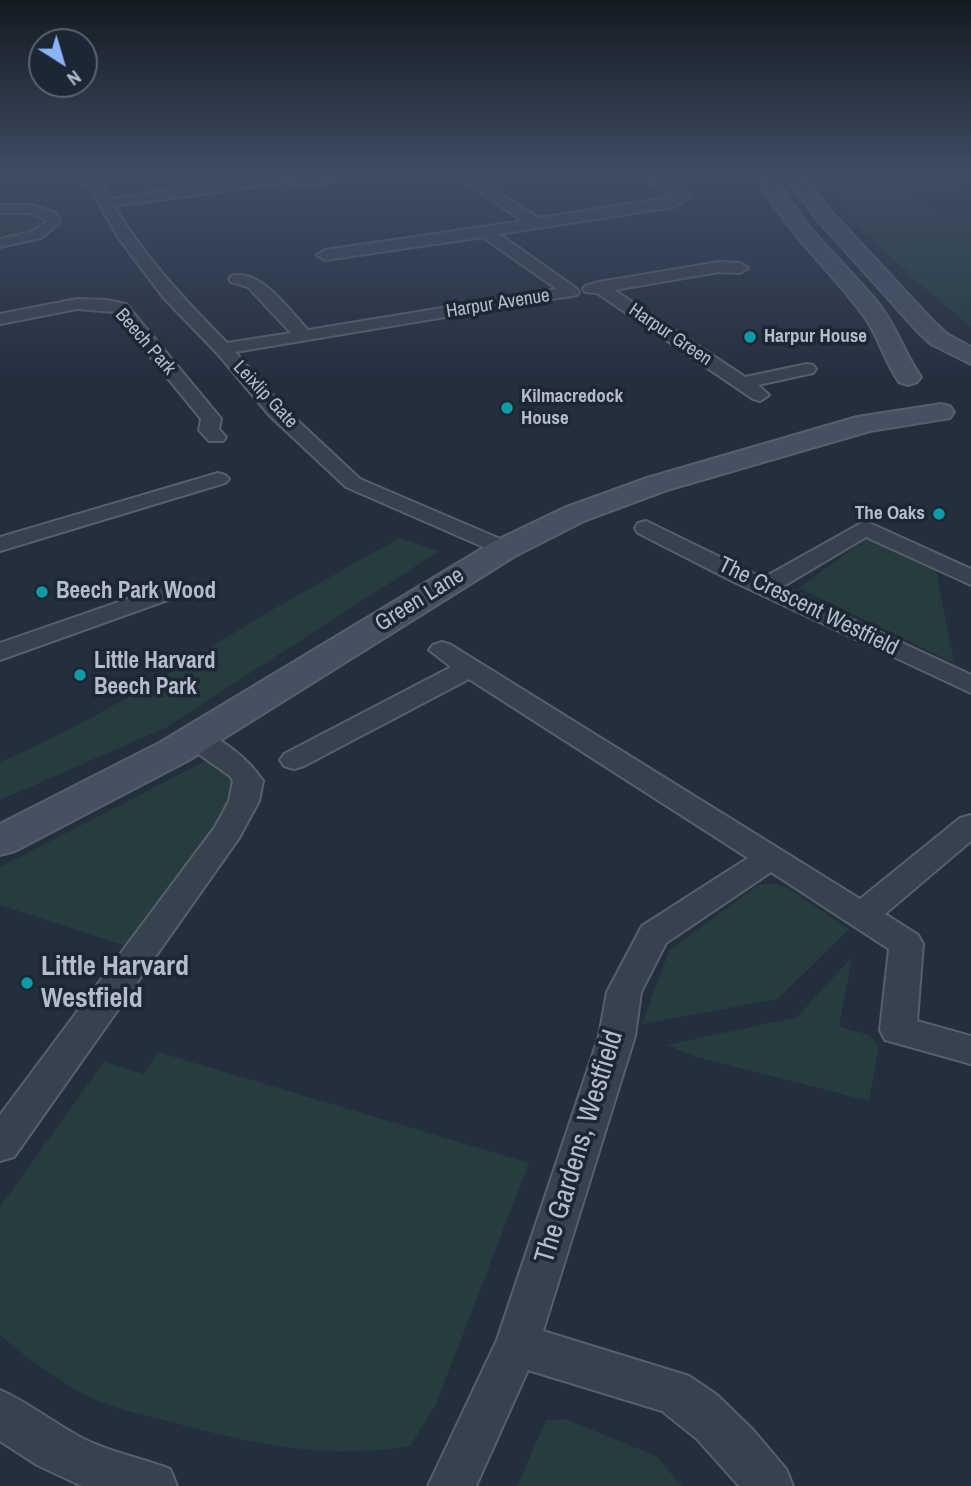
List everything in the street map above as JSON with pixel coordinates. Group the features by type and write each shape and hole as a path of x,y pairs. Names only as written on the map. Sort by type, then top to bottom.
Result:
{"main road":[{"path":"813,243 884,328 900,360 901,369 922,375 971,363"},
{"path":"849,243 926,327 939,339 971,357"},
{"name":"Green Lane","path":"0,841 196,739 504,549 575,514 657,484 867,423 950,415 922,375 867,423"}],"street":[{"name":"Leixlip Gate","path":"130,243 169,294 223,349 276,411 353,483 504,549"},
{"path":"326,255 407,243"},
{"name":"Harpur Avenue","path":"502,243 571,292"},
{"path":"571,292 719,267 740,268"},
{"path":"237,279 254,284 303,335"},
{"name":"Harpur Green","path":"599,288 760,396"},
{"name":"Harpur Avenue","path":"223,349 571,292"},
{"name":"Beech Park","path":"0,319 85,304 100,303 120,308 211,419 209,430 216,437"},
{"path":"741,383 807,369"},
{"path":"0,544 218,479"},
{"name":"The Crescent Westfield","path":"646,528 971,685"},
{"path":"764,587 865,528 971,578"},
{"path":"0,652 168,592"},
{"path":"442,650 906,944 898,1030 971,1051"},
{"path":"294,760 470,668"},
{"path":"0,1145 228,831 244,802 248,781 241,770 196,739"},
{"path":"863,915 971,825"},
{"name":"The Gardens, Westfield","path":"452,1486 517,1345 617,1036 624,992 650,942 666,926 769,859"},
{"path":"517,1345 673,1392 693,1404 727,1436 769,1486"},
{"path":"0,1413 32,1438 125,1480 153,1486"}],"green space":[{"path":"878,243 971,243 971,327 921,285"},
{"path":"400,538 439,551 165,728 0,800 0,762 97,715"},
{"path":"866,539 936,570 954,663 799,588"},
{"path":"219,754 246,778 141,951 0,905 0,867"},
{"path":"771,883 788,888 849,929 778,999 642,1024 669,951 758,885"},
{"path":"852,957 839,1027 870,1035 879,1046 869,1101 697,1057 667,1045 797,1017"},
{"path":"158,1052 529,1163 436,1404 410,1446 348,1451 286,1447 224,1435 125,1410 96,1400 76,1389 31,1360 0,1335 0,1207 104,1062 144,1074"},
{"path":"565,1419 656,1456 682,1486 517,1486 546,1420"}],"place":[{"name":"Harpur House","path":"750,337"},
{"name":"Kilmacredock House","path":"507,408"},
{"name":"The Oaks","path":"939,514"},
{"name":"Beech Park Wood","path":"42,592"},
{"name":"Little Harvard Beech Park","path":"80,675"},
{"name":"Little Harvard Westfield","path":"27,983"}]}
